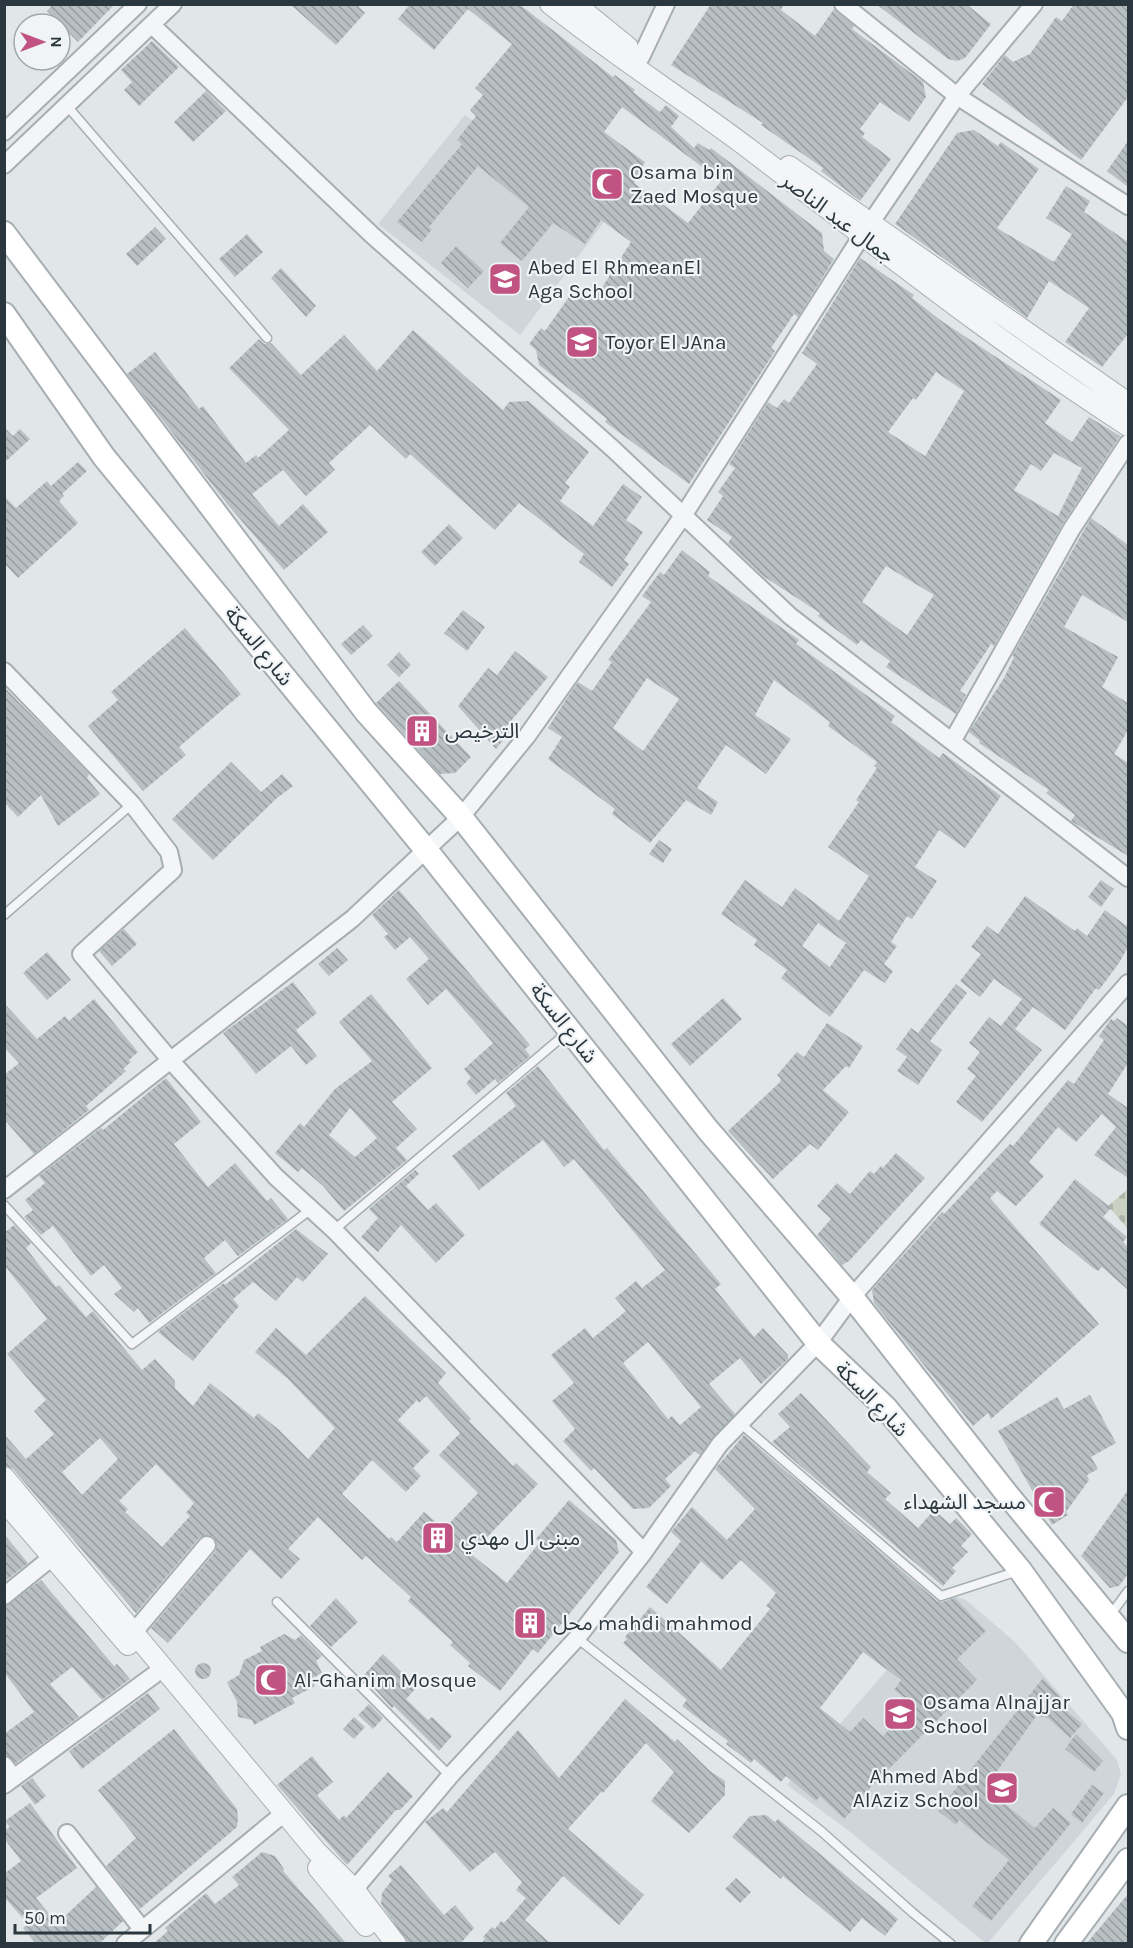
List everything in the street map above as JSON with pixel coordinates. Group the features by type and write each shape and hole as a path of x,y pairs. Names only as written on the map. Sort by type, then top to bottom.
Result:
{"main road":[{"name":"شارع السكة","path":"4,233 366,712 461,817 708,1130 852,1297 1128,1641"},
{"name":"شارع السكة","path":"4,314 104,458 427,851 818,1343 886,1408 1020,1570 1123,1713 1128,1728"},
{"path":"1031,1944 1128,1806"},
{"path":"1066,1944 1128,1860"}],"street":[{"path":"4,132 138,4"},
{"path":"4,165 68,107 173,4"},
{"name":"جمال عبد الناصر","path":"550,4 752,151 866,230 1128,403"},
{"name":"جمال عبد الناصر","path":"574,4 708,110 866,230 968,316 1128,426"},
{"path":"641,57 666,4"},
{"path":"843,4 957,96 1128,206"},
{"path":"4,1190 172,1062 352,919 461,817 527,736 683,516 866,230 957,96 1034,4"},
{"path":"152,25 372,235 612,448 790,616 953,740 1128,878"},
{"path":"953,740 1071,530 1128,443"},
{"path":"4,671 132,804 169,852 173,870 81,954 172,1062 276,1177 334,1230 644,1552"},
{"path":"350,1895 450,1776 577,1638 644,1552 720,1444 818,1343 852,1297 1128,983"},
{"path":"4,1478 316,1851 350,1895 380,1944"},
{"path":"4,1501 277,1819 396,1944"},
{"path":"134,1632 207,1545"},
{"path":"4,1596 51,1558"},
{"path":"8,1776 154,1675"},
{"path":"125,1944 277,1819"},
{"path":"67,1833 142,1929"}],"lane":[{"path":"68,107 267,338"},
{"path":"4,915 132,804"},
{"path":"334,1230 570,1030"},
{"path":"4,1205 132,1344 310,1210"},
{"path":"741,1424 941,1596 1020,1570"},
{"path":"1108,1617 1128,1591"},
{"path":"277,1602 450,1776"},
{"path":"577,1638 821,1831 951,1944"}],"shaded area":[{"name":"Abed El RhmeanEl Aga School","path":"465,115 606,219 520,335 378,224"},
{"name":"Ahmed Abd AlAziz School","path":"952,1595 966,1600 1015,1642 1117,1760 1121,1774 1114,1794 987,1944 849,1831 787,1785"}],"green space":[{"path":"1128,1189 1128,1229 1108,1206"}],"building":[{"path":"53,4 115,4 78,42 72,36 72,12 47,11"},
{"path":"290,4 356,4 365,13 336,45"},
{"path":"410,4 519,4 613,77 615,75 635,90 633,92 660,112 666,105 679,116 671,127 694,148 698,143 709,150 711,148 822,233 824,251 834,259 798,317 794,314 771,348 775,351 689,484 605,422 607,419 539,365 536,350 529,344 541,328 545,331 576,287 594,300 631,242 601,220 585,244 553,223 522,261 500,243 529,207 478,166 429,227 432,229 422,242 397,222 462,144 457,140 476,116 470,110 483,95 475,88 512,44 468,9 434,50 398,19","holes":["622,107 721,181 688,223 634,183 645,162 604,132"]},
{"path":"711,4 784,4 781,10 815,36 834,9 854,26 852,29 923,82 926,97 909,122 880,102 860,129 865,133 862,137 891,159 860,201 821,171 823,168 761,125 763,123 671,65"},
{"path":"876,4 966,4 991,24 965,58 957,61 948,59"},
{"path":"1074,4 1128,4 1128,97 1081,160 982,84 1005,55 1013,62 1030,54 1056,17 1062,21"},
{"path":"152,41 179,67 139,106 124,90 132,82 121,70"},
{"path":"206,91 226,111 193,142 174,122"},
{"path":"974,130 998,146 1001,142 1039,169 997,228 1054,262 1072,234 1046,218 1066,186 1090,201 1084,212 1128,242 1128,334 1102,367 1065,342 1089,308 1049,281 1027,318 895,224 957,133"},
{"path":"1128,141 1128,187 1107,171"},
{"path":"155,227 166,239 137,266 126,254"},
{"path":"247,234 263,252 235,277 219,259"},
{"path":"456,246 484,271 468,288 441,263"},
{"path":"860,258 914,295 912,298 943,322 1061,400 1045,423 1072,442 1089,417 1120,436 1062,525 994,646 991,644 960,691 966,695 956,714 886,667 890,661 861,640 857,645 818,616 820,613 763,576 728,543 732,537 707,520 723,496 718,492 735,468 729,464 768,402 777,408 784,399 789,403 817,364 802,353","holes":["936,372 964,391 925,456 888,432 913,398 916,400","1054,453 1082,468 1058,516 1014,490 1031,464 1041,471","886,566 934,595 907,635 862,602"]},
{"path":"281,268 316,306 306,317 271,278"},
{"path":"413,330 503,410 509,402 528,401 589,452 565,483 570,487 560,501 593,526 623,484 642,497 626,520 643,532 624,560 629,564 612,587 579,562 584,554 519,503 495,530 410,454 406,459 370,425 329,463 335,470 306,496 283,470 252,494 279,526 303,504 328,532 284,570 228,505 127,374 155,352 199,409 203,406 246,463 256,455 258,458 289,430 229,368 259,339 264,344 271,343 301,375 344,335 377,371"},
{"path":"4,427 13,436 20,429 30,439 4,463"},
{"path":"78,462 87,471 62,494 64,496 59,501 78,523 18,578 4,563 4,496 16,508 47,481 51,486"},
{"path":"1091,518 1128,545 1128,622 1082,595 1064,627 1118,657 1102,687 1128,703 1128,730 1114,754 1128,763 1128,856 1071,821 1075,815 1046,793 1049,790 979,743 980,741 969,732 1004,678 1014,657 1012,656"},
{"path":"449,524 463,538 435,566 421,552"},
{"path":"682,550 710,572 708,576 799,640 796,644 895,716 891,722 939,758 943,753 1001,796 965,848 939,830 915,867 937,881 912,919 907,916 891,942 897,946 884,964 893,971 885,983 864,970 830,1017 781,978 787,970 754,945 757,940 721,914 745,880 782,907 795,888 839,921 869,876 828,847 859,802 856,800 877,768 874,766 877,762 828,726 830,722 774,680 755,715 791,739 766,774 726,745 697,788 718,802 711,815 686,800 650,843 612,814 615,809 548,759 562,737 548,728 565,701 578,682 592,691 612,662 608,660 651,602 642,596 660,572 664,575","holes":["647,678 679,699 643,751 613,728","818,923 846,943 830,967 802,946"]},
{"path":"463,610 485,627 467,651 444,633"},
{"path":"363,625 373,636 351,655 341,644"},
{"path":"185,628 241,694 179,747 186,755 143,791 88,726 118,700 111,692"},
{"path":"515,651 548,677 506,727 511,730 496,749 458,706 488,668 497,675"},
{"path":"399,652 411,665 399,677 387,665"},
{"name":"الترخيص","path":"399,681 471,757 455,773 440,774 376,703"},
{"path":"4,687 89,774 87,778 100,794 58,826 41,795 18,817 4,802"},
{"path":"231,762 261,792 282,774 293,786 277,798 213,860 172,819"},
{"path":"659,840 672,849 663,863 649,854"},
{"path":"1101,880 1114,889 1101,907 1088,897"},
{"path":"399,890 530,1045 525,1049 530,1056 498,1083 495,1079 476,1095 466,1083 471,1078 464,1069 493,1043 446,989 428,1005 406,979 429,959 410,937 395,950 384,937 388,934 372,915"},
{"path":"1025,896 1075,931 1077,928 1087,936 1105,910 1128,927 1128,947 1099,990 1096,988 1065,1030 1033,1007 1015,1029 1042,1050 982,1122 956,1102 976,1076 967,1069 980,1052 969,1043 989,1017 1001,1026 1022,999 994,979 980,997 960,981 981,954 971,947 987,926 998,934"},
{"path":"124,929 137,944 112,966 99,951"},
{"path":"337,948 348,960 329,976 318,964"},
{"path":"47,952 71,980 47,1000 23,973"},
{"path":"293,982 317,1013 296,1030 317,1056 306,1065 291,1046 256,1074 223,1033"},
{"path":"956,984 967,993 930,1041 942,1050 918,1085 897,1071 907,1057 896,1049 911,1028 918,1033"},
{"path":"371,994 432,1068 392,1102 417,1129 396,1148 407,1160 344,1211 323,1186 302,1168 298,1172 275,1153 300,1123 304,1127 335,1089 372,1061 339,1022","holes":["350,1108 377,1138 355,1157 329,1135"]},
{"path":"723,998 742,1019 690,1066 671,1044"},
{"path":"94,999 138,1052 123,1069 126,1071 86,1106 89,1110 34,1154 4,1119 4,1075 19,1063 4,1047 4,1003 37,1039 65,1016 69,1021"},
{"path":"1117,1018 1128,1026 1128,1063 1108,1094 1128,1108 1128,1178 1094,1155 1116,1127 1102,1114 1076,1142 1058,1127 1029,1162 1044,1176 1016,1206 997,1191 990,1198 1099,1324 991,1419 988,1413 973,1426 874,1303 872,1290 942,1212 944,1214 1010,1144 1013,1146 1068,1080 1074,1084 1104,1040 1099,1036 1111,1019 1114,1021"},
{"path":"827,1023 863,1046 849,1068 846,1066 823,1090 849,1112 818,1150 810,1144 773,1179 728,1131 780,1082 781,1079 777,1075 797,1052 804,1057"},
{"path":"538,1066 604,1150 607,1148 721,1284 715,1289 754,1337 763,1328 788,1355 788,1359 761,1384 740,1358 709,1384 735,1414 700,1455 695,1451 665,1479 671,1486 649,1508 633,1509 594,1468 591,1471 563,1441 575,1429 552,1401 574,1383 551,1355 585,1328 593,1338 626,1311 615,1298 636,1281 642,1288 665,1270 574,1159 564,1167 543,1140 479,1190 452,1156 516,1106 506,1093","holes":["648,1342 701,1407 680,1425 672,1416 668,1419 623,1363"]},
{"path":"166,1078 201,1122 174,1144 208,1187 235,1163 267,1201 271,1198 288,1219 238,1256 225,1240 204,1258 216,1273 149,1323 138,1308 134,1312 114,1294 122,1288 104,1265 91,1276 53,1226 41,1235 24,1217 33,1210 25,1200 45,1183 39,1176 101,1128 103,1130"},
{"path":"896,1153 925,1178 849,1261 842,1265 817,1235 831,1219 817,1206 837,1183 850,1194 870,1171 874,1174 881,1166 883,1168"},
{"path":"415,1170 419,1174 406,1186 428,1210 436,1203 465,1235 436,1263 401,1225 378,1252 361,1237 378,1218 369,1209"},
{"path":"1075,1179 1111,1208 1103,1217 1127,1237 1123,1242 1128,1247 1128,1290 1102,1267 1098,1271 1093,1268 1039,1224"},
{"path":"14,1225 31,1243 26,1248 56,1287 59,1285 86,1317 93,1311 142,1370 155,1359 175,1381 175,1388 193,1406 210,1383 254,1418 258,1413 308,1459 335,1428 287,1378 255,1352 276,1328 306,1355 365,1296 446,1373 438,1383 471,1419 469,1421 513,1466 516,1463 538,1484 471,1554 507,1583 540,1542 536,1539 569,1500 616,1540 619,1552 538,1653 533,1649 500,1691 468,1666 470,1663 450,1645 453,1642 408,1601 411,1597 366,1556 362,1560 318,1517 288,1549 300,1559 281,1579 250,1549 168,1643 151,1628 215,1552 217,1546 214,1537 208,1535 199,1538 136,1613 13,1469 4,1465 4,1434 26,1459 54,1434 34,1411 46,1400 7,1354 47,1319 4,1265 4,1233","holes":["426,1396 460,1433 439,1455 478,1493 444,1529 424,1512 397,1542 391,1537 389,1539 342,1494 372,1460 406,1492 421,1476 413,1468 430,1451 398,1420 417,1400 419,1403","100,1438 118,1459 82,1495 62,1472","156,1464 194,1503 186,1513 190,1516 162,1547 125,1512 128,1509 119,1501"]},
{"path":"296,1229 328,1254 303,1282 297,1277 276,1301 253,1282 233,1299 239,1306 193,1361 158,1332 224,1283 225,1285"},
{"path":"801,1393 871,1467 867,1472 891,1493 885,1499 918,1528 934,1510 950,1524 956,1518 972,1534 961,1546 968,1552 952,1568 956,1571 943,1586 945,1588 772,1442 790,1427 778,1414"},
{"path":"1090,1395 1116,1443 1091,1457 1098,1469 1087,1475 1089,1480 1066,1512 1068,1515 1052,1525 998,1431 1057,1397 1064,1409"},
{"path":"744,1435 937,1601 942,1602 955,1598 986,1631 957,1659 977,1680 860,1798 862,1800 844,1819 820,1796 816,1801 786,1776 781,1782 754,1759 751,1763 726,1744 728,1741 682,1706 687,1700 623,1643 627,1639 625,1637 650,1607 721,1670 770,1609 766,1606 776,1593 741,1560 722,1580 701,1561 667,1604 646,1587 681,1541 671,1532 692,1507 727,1540 755,1509 715,1469","holes":["863,1652 901,1680 894,1690 914,1704 883,1736 863,1718 850,1732 820,1708"]},
{"path":"1128,1490 1128,1574 1119,1586 1110,1588 1081,1556"},
{"path":"4,1534 28,1563 4,1582"},
{"path":"41,1580 114,1666 117,1664 130,1679 102,1700 72,1667 50,1684 79,1717 16,1763 4,1755 4,1734 34,1712 4,1672 4,1606"},
{"path":"336,1598 358,1622 331,1647 310,1626"},
{"name":"Al-Ghanim Mosque","path":"284,1634 295,1640 301,1635 322,1656 316,1661 322,1673 311,1679 315,1686 292,1698 295,1703 254,1725 252,1720 238,1717 237,1702 227,1682 239,1675 244,1660 262,1651 260,1647"},
{"path":"383,1654 417,1687 406,1699 428,1720 432,1717 452,1736 439,1751 394,1706 392,1708 363,1676"},
{"path":"203,1663 209,1665 211,1671 209,1677 203,1679 197,1677 195,1671 197,1665"},
{"path":"1043,1678 1064,1701 1059,1705 1082,1724 1070,1738 1049,1719 1037,1715 985,1788 1035,1828 1053,1808 1071,1823 991,1921 972,1906 1009,1860 959,1820 956,1825 938,1811"},
{"path":"148,1693 160,1709 82,1769 69,1751"},
{"path":"625,1699 675,1742 677,1739 710,1771 725,1781 725,1795 689,1833 651,1801 674,1772 646,1743 568,1829 644,1895 619,1925 563,1876 525,1920 551,1944 481,1944 485,1939 483,1937 492,1927 495,1929 501,1921 504,1923 526,1898 516,1890 522,1882 495,1852 470,1872 425,1822 443,1808 447,1812 518,1730 559,1778"},
{"path":"369,1704 383,1718 373,1729 358,1715"},
{"path":"354,1717 365,1727 354,1739 343,1729"},
{"path":"174,1729 237,1809 237,1827 140,1909 106,1866 136,1838 98,1790"},
{"path":"1076,1734 1103,1761 1094,1772 1065,1749"},
{"path":"312,1756 333,1782 317,1795 339,1820 344,1815 346,1818 388,1772 413,1796 400,1810 396,1810 347,1865 277,1785"},
{"path":"32,1778 46,1796 35,1805 21,1786"},
{"path":"1092,1785 1104,1793 1082,1823 1071,1814"},
{"path":"30,1803 77,1868 36,1898 55,1921 63,1914 65,1916 96,1887 123,1921 99,1944 36,1944 23,1928 28,1924 4,1897 4,1874 21,1861 4,1838 4,1831 10,1827 5,1821"},
{"path":"766,1815 775,1822 778,1819 898,1919 885,1936 862,1918 850,1932 783,1876 781,1879 732,1837 750,1816"},
{"path":"262,1852 275,1856 284,1869 283,1871 347,1944 153,1944 168,1931 165,1928 206,1893 215,1904 239,1885 232,1877"},
{"path":"401,1865 444,1915 455,1905 474,1928 460,1944 408,1944 381,1904 382,1893 392,1880 388,1876"},
{"path":"736,1878 751,1892 740,1903 725,1889"},
{"path":"1128,1894 1128,1944 1086,1944"}],"place":[{"name":"Osama bin Zaed Mosque","path":"607,184"},
{"name":"Abed El RhmeanEl Aga School","path":"505,279"},
{"name":"Toyor El JAna","path":"582,342"},
{"name":"الترخيص","path":"422,731"},
{"name":"مسجد الشهداء","path":"1049,1502"},
{"name":"مبنى ال مهدي","path":"438,1538"},
{"name":"محل mahdi mahmod","path":"530,1623"},
{"name":"Al-Ghanim Mosque","path":"271,1680"},
{"name":"Osama Alnajjar School","path":"900,1714"},
{"name":"Ahmed Abd AlAziz School","path":"1002,1788"}]}
